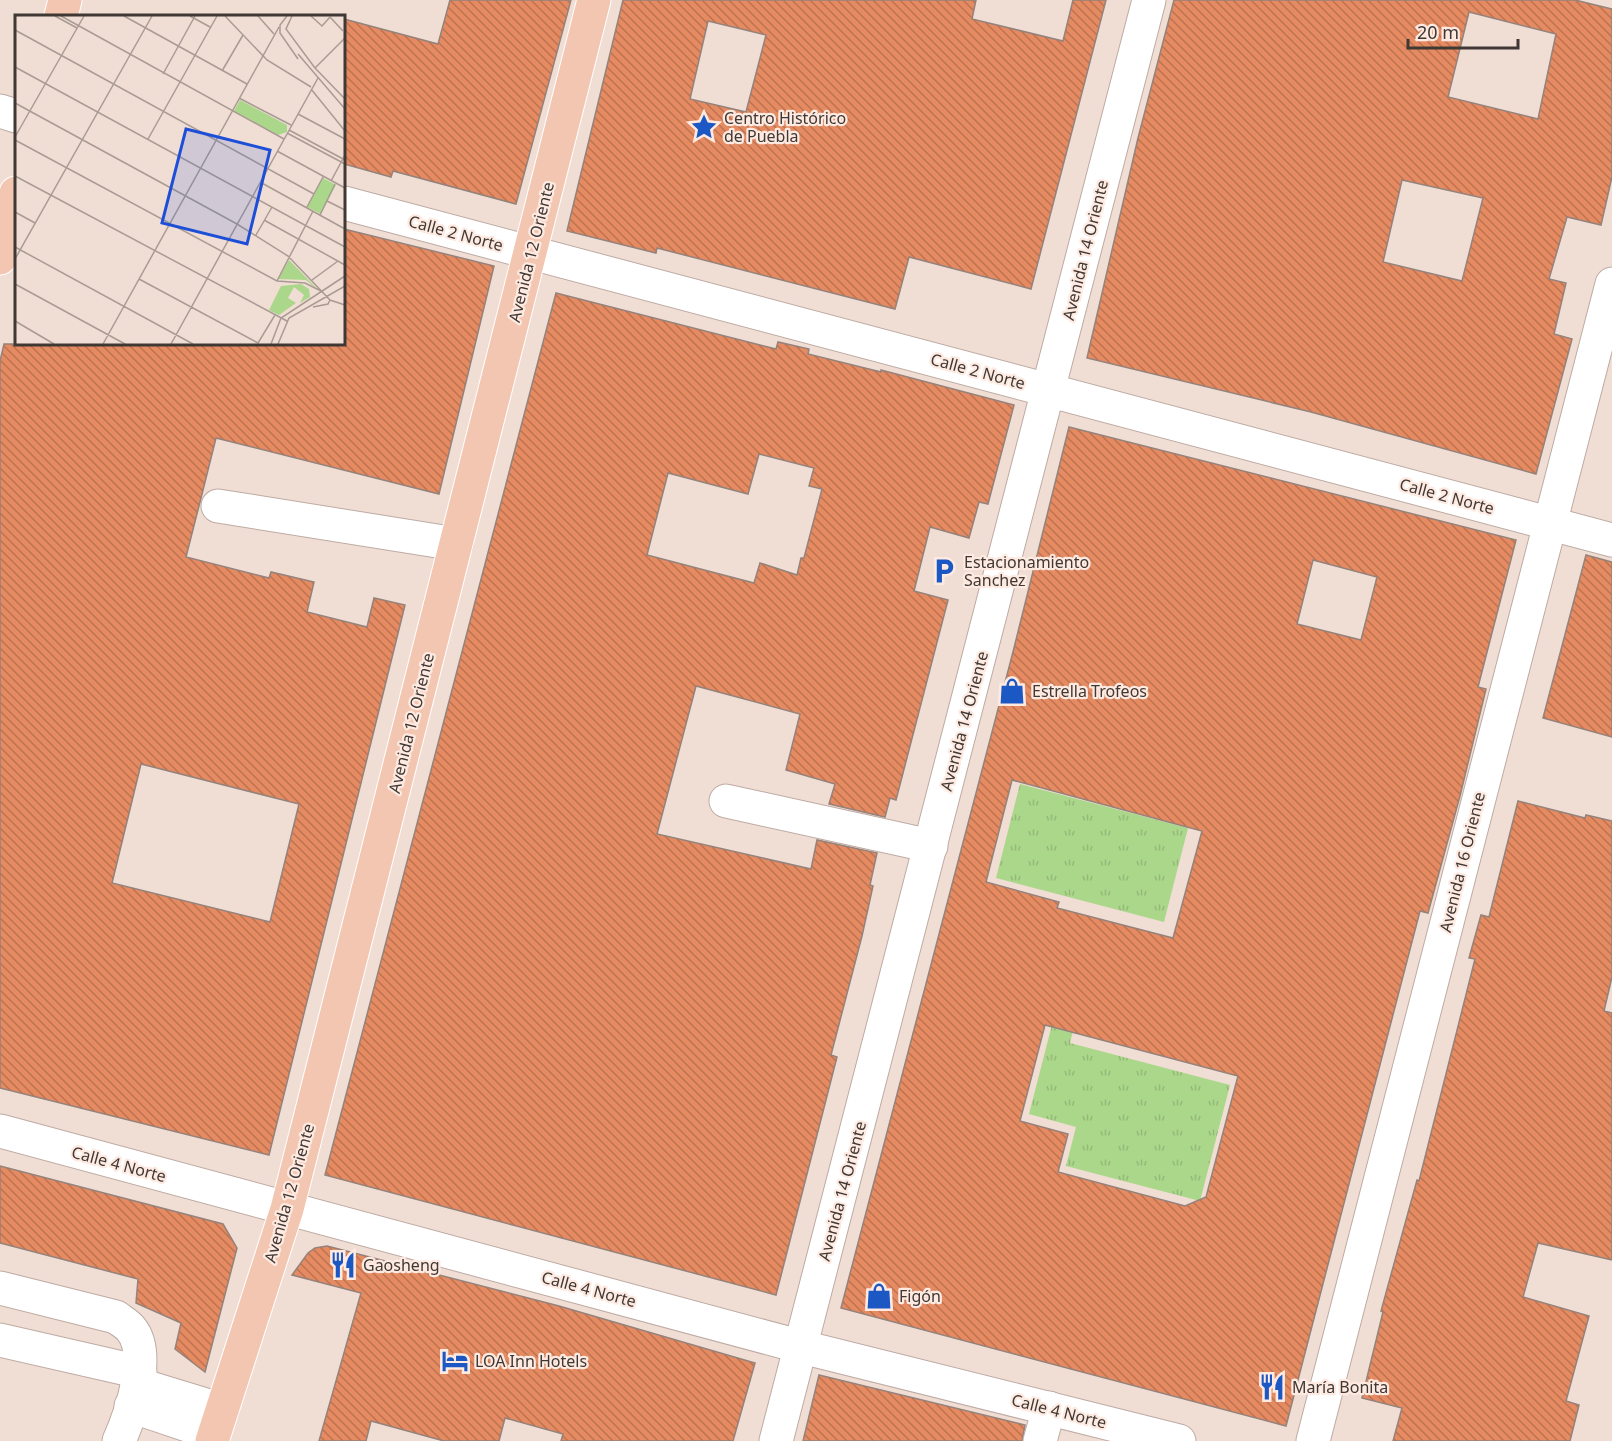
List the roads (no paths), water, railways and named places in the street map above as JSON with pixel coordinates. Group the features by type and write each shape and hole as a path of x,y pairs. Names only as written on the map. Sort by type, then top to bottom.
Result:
{"main road":[{"path":"61,15 65,0"},
{"name":"Avenida 12 Oriente","path":"216,1428 287,1209 594,0"},
{"path":"0,258 15,197"}],"street":[{"name":"Avenida 14 Oriente","path":"776,1441 1149,0"},
{"path":"0,111 15,116"},
{"name":"Calle 2 Norte","path":"345,203 1612,540"},
{"name":"Avenida 16 Oriente","path":"1313,1441 1612,284"},
{"path":"218,506 456,544"},
{"path":"726,801 931,846"},
{"name":"Calle 4 Norte","path":"0,1131 802,1347 1179,1441"},
{"path":"0,1288 116,1317 132,1329 139,1346 136,1388 119,1441"},
{"path":"0,1340 136,1388 216,1428"},
{"path":"1040,1441 1049,1408"}],"place":[{"name":"Centro Histórico de Puebla","path":"704,127"},
{"name":"Estacionamiento Sanchez","path":"944,571"},
{"name":"Estrella Trofeos","path":"1012,691"},
{"name":"Gaosheng","path":"343,1265"},
{"name":"Figón","path":"879,1296"},
{"name":"LOA Inn Hotels","path":"455,1361"},
{"name":"María Bonita","path":"1272,1387"}]}
